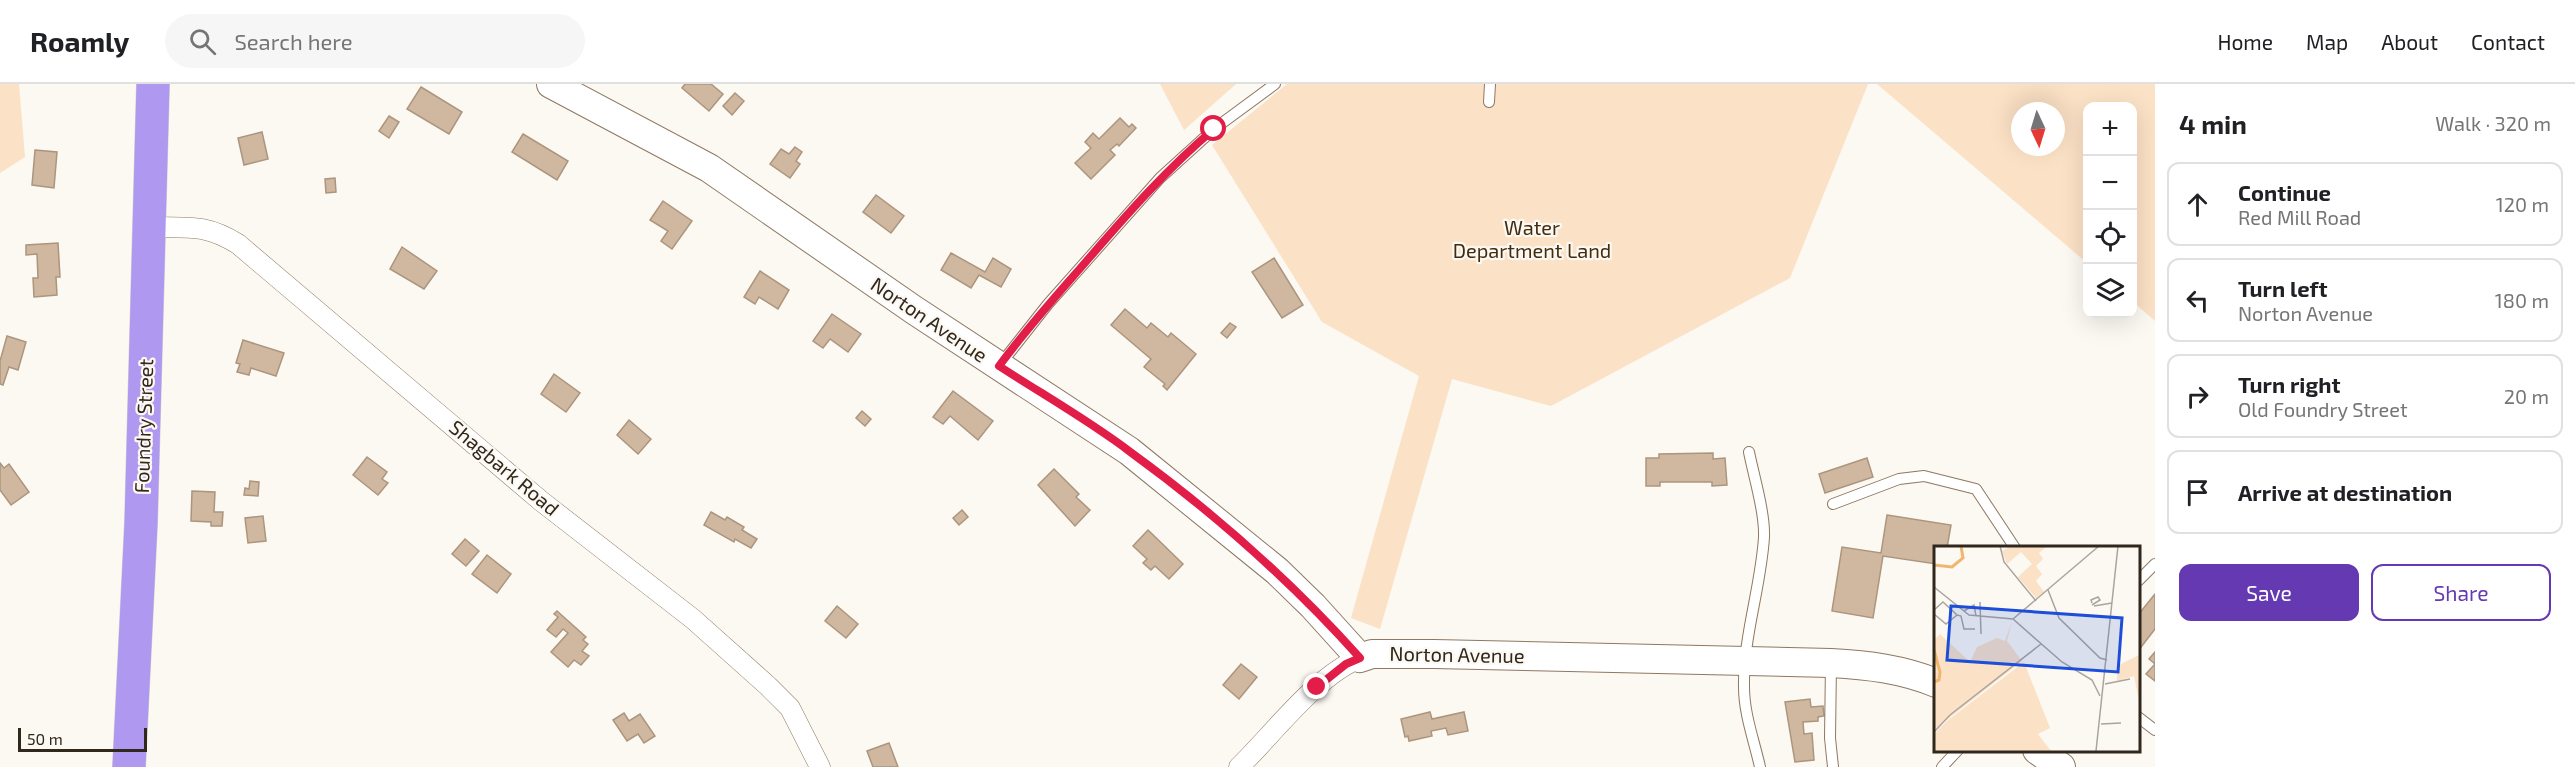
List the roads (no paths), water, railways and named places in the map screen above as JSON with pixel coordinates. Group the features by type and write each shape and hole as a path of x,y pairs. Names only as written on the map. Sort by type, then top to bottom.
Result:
{"highway":[{"name":"Foundry Street","path":"129,767 141,523 153,84"}],"street":[{"name":"Norton Avenue","path":"551,84 709,168 802,234 1129,451 1277,572 1313,606 1360,658 1372,654 1434,654 1831,663 1870,665 1915,675 1934,682"},
{"name":"Shagbark Road","path":"149,227 200,228 217,231 238,244 541,501 693,619 751,671 790,708 814,750 820,767"},
{"path":"1239,767 1317,687 1346,664 1360,658"},
{"path":"2040,752 2061,767"}],"lane":[{"path":"999,366 1048,304 1160,178 1214,129 1275,84"},
{"path":"1489,102 1490,84"},
{"path":"1749,452 1764,534 1758,594 1745,660 1744,688 1748,723 1760,767"},
{"path":"1833,504 1899,478 1924,476 1976,489 2014,546"},
{"path":"2140,580 2155,564"},
{"path":"1831,663 1830,738 1833,767"},
{"path":"2140,718 2155,730"},
{"path":"1942,767 1956,752"}],"park label":[{"name":"Water Department Land","path":"1532,240"}]}
